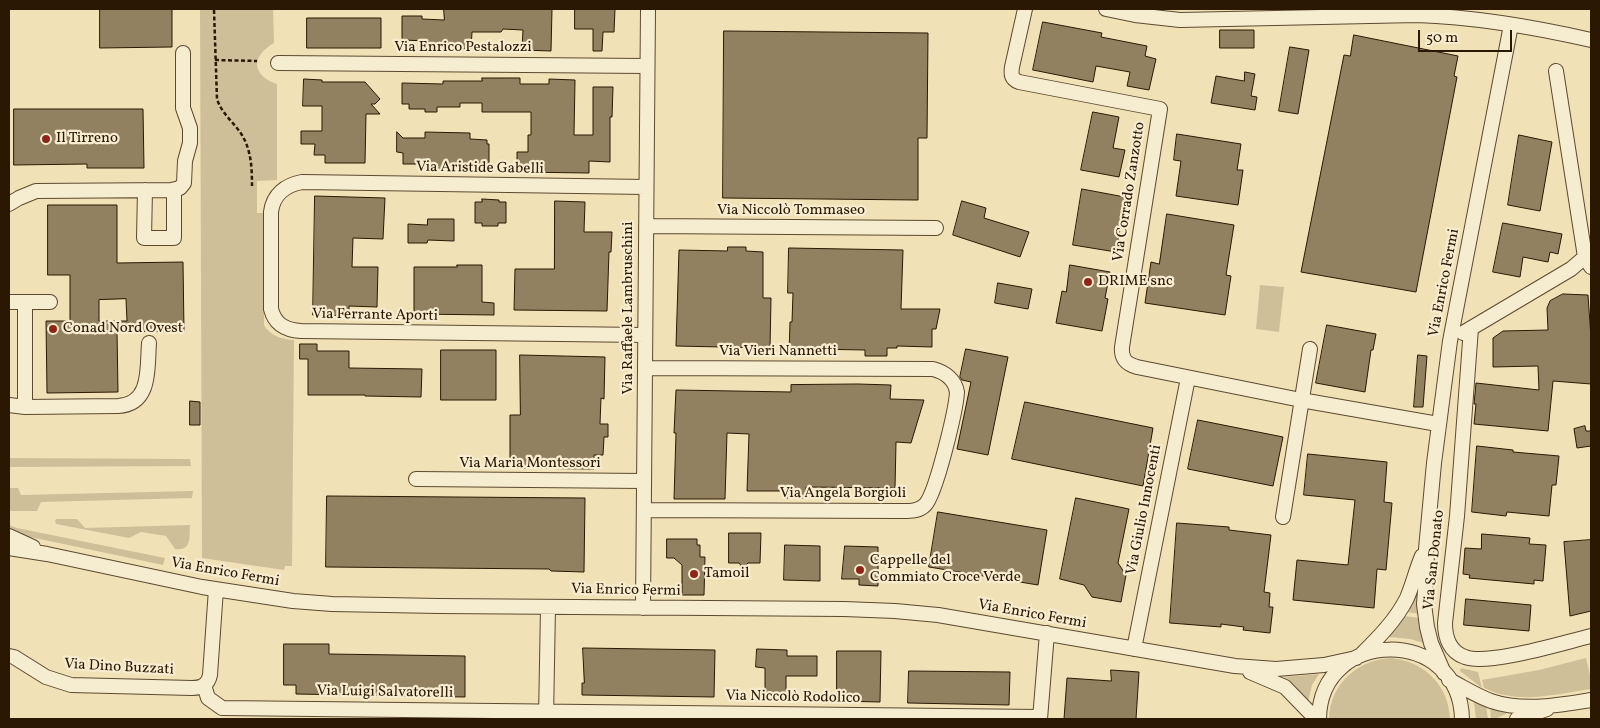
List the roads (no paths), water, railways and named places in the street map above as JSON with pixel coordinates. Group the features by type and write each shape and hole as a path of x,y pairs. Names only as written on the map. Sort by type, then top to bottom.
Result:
{"street":[{"name":"Via Raffaele Lambruschini","path":"643,608 648,9"},
{"name":"Via Corrado Zanzotto","path":"1025,9 1012,66 1014,80 1160,108 1122,354 1123,359 1131,366 1188,378 1438,424"},
{"path":"1106,9 1135,15 1180,20 1418,15 1480,19 1591,40"},
{"name":"Via Enrico Fermi","path":"1426,549 1438,424 1450,341 1511,25"},
{"path":"9,204 36,192 174,190 180,188 185,181 185,161 190,148 191,138 190,128 183,108 183,53"},
{"name":"Via Enrico Pestalozzi","path":"278,63 647,66"},
{"path":"1450,341 1571,269 1588,262 1556,71"},
{"name":"Via Ferrante Aporti","path":"313,182 302,182 288,186 276,196 272,206 271,309 278,324 288,330 645,335"},
{"name":"Via Aristide Gabelli","path":"313,182 646,187"},
{"path":"145,190 144,238 174,238 174,190"},
{"name":"Via Niccolò Tommaseo","path":"646,226 936,228"},
{"path":"9,302 50,302"},
{"path":"25,302 25,407"},
{"name":"Via San Donato","path":"1471,328 1457,516 1445,623 1446,636 1452,650 1466,658 1488,659 1591,636"},
{"path":"9,406 118,406 133,402 140,395 145,384 149,342"},
{"path":"1283,517 1310,349"},
{"name":"Via Vieri Nannetti","path":"645,368 910,368"},
{"name":"Via Angela Borgioli","path":"644,510 904,511 922,508 930,499 935,484 957,392 954,382 943,372 933,369 910,368"},
{"name":"Via Giulio Innocenti","path":"1134,649 1188,378"},
{"name":"Via Maria Montessori","path":"416,479 644,481"},
{"path":"9,536 47,554"},
{"path":"9,548 47,554"},
{"path":"1318,719 1322,702 1330,683 1339,670 1359,657 1398,614 1408,596 1426,549"},
{"path":"1426,549 1427,564 1424,604 1426,621 1431,643 1458,697 1462,719"},
{"name":"Via Enrico Fermi","path":"47,554 216,590 293,601 332,604 895,611 938,615 1235,666"},
{"path":"204,685 209,680 211,668 216,590"},
{"path":"546,715 548,607"},
{"path":"1040,718 1047,633"},
{"path":"1235,666 1284,669 1324,665 1385,649 1405,650 1428,660 1447,677 1485,698 1501,703 1524,706 1557,706"},
{"name":"Via Dino Buzzati","path":"9,656 46,677 71,685 192,688 204,685"},
{"path":"1235,666 1286,687 1318,719"},
{"name":"Via Luigi Salvatorelli","path":"204,685 208,698 222,708 546,715"},
{"path":"1517,719 1557,706 1591,700"},
{"name":"Via Niccolò Rodolico","path":"546,715 1040,718"}],"place":[{"name":"Il Tirreno","path":"46,139"},
{"name":"DRIME snc","path":"1088,282"},
{"name":"Conad Nord Ovest","path":"53,329"},
{"name":"Cappelle del Commiato Croce Verde","path":"860,570"},
{"name":"Tamoil","path":"694,574"}]}
